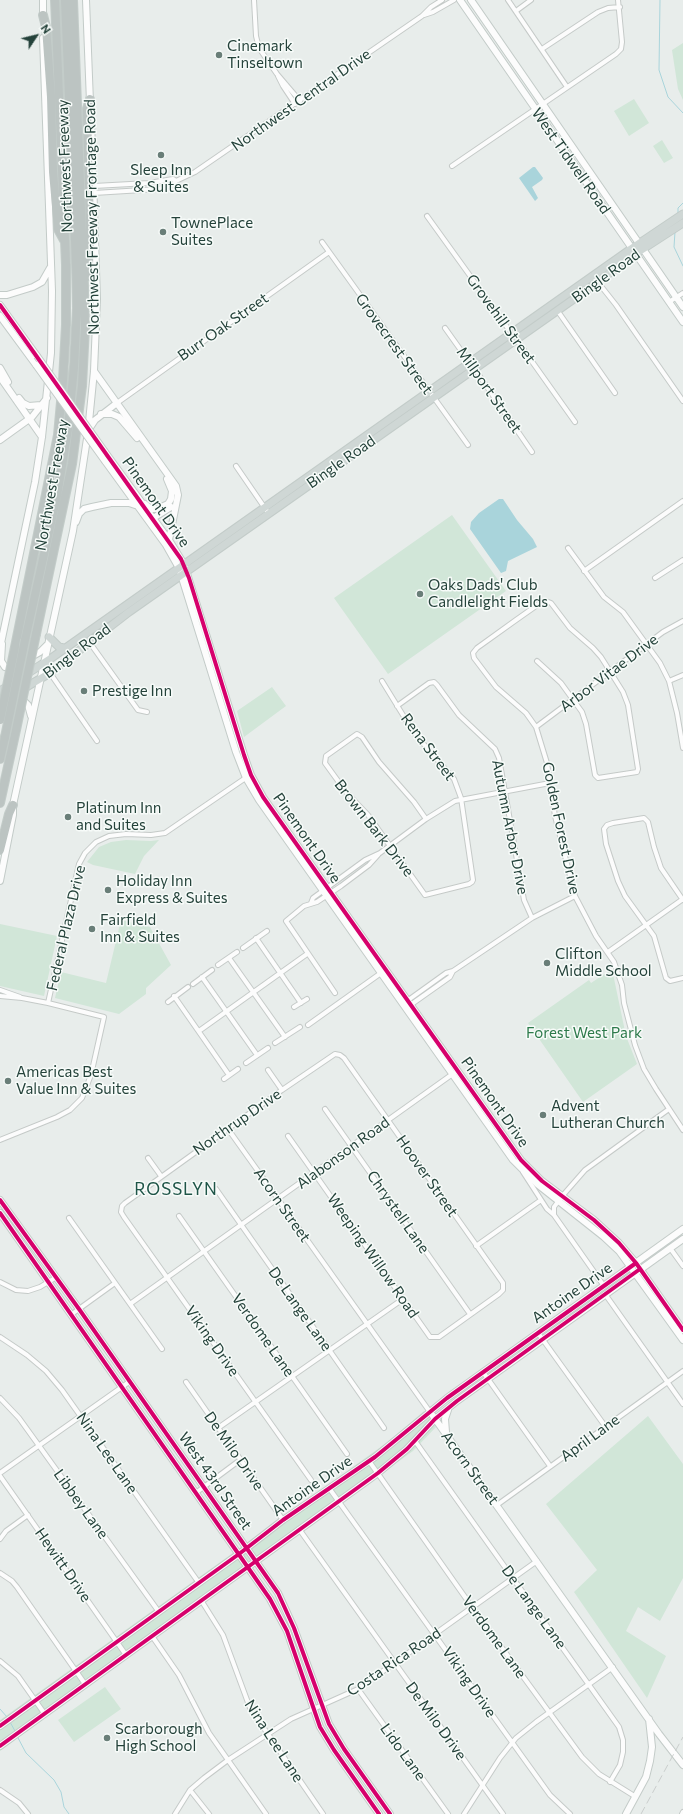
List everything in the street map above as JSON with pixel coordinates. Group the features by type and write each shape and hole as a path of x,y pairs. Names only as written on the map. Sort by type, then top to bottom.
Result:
{"highway":[{"name":"Northwest Freeway","path":"0,720 58,435 66,325 65,242 55,0"},
{"path":"0,759 60,481 68,428 74,366 76,269 65,0"},
{"name":"Northwest Freeway","path":"0,803 66,499 77,435 82,386 85,328 73,0"},
{"path":"43,15 46,27 51,97 53,172 58,229 65,242"},
{"path":"84,286 89,266 87,109 90,99"},
{"path":"0,850 9,814 13,805"}],"main road":[{"path":"0,648 35,482 47,398 52,324 43,0"},
{"name":"Northwest Freeway Frontage Road","path":"0,881 13,815 13,805 73,531 88,432 94,371 97,299 86,0"},
{"name":"West Tidwell Road","path":"460,0 683,322"},
{"name":"West Tidwell Road","path":"471,0 683,308"},
{"path":"570,160 578,155"},
{"path":"596,197 603,192"},
{"name":"Bingle Road","path":"183,570 229,532 264,507 470,362 555,308 683,214"},
{"name":"Bingle Road","path":"641,246 666,234 683,223"},
{"path":"0,295 7,295 33,287 42,282 51,265"},
{"name":"Pinemont Drive","path":"0,305 105,452 139,504"},
{"path":"0,310 10,324 21,334"},
{"name":"Pinemont Drive","path":"0,316 105,461 151,520 183,570"},
{"path":"0,321 10,329"},
{"name":"Bingle Road","path":"0,691 183,570 233,539 474,369 513,336"},
{"path":"0,368 6,380 22,403 34,407 41,405"},
{"path":"94,371 176,486 178,495 169,540"},
{"path":"0,378 42,438"},
{"path":"0,440 38,411 47,398"},
{"path":"88,432 95,420 101,414 117,403"},
{"path":"73,531 78,517 84,509 111,504 129,503 139,504 151,509 162,508 171,500 171,486 123,420 112,414 101,414"},
{"path":"345,450 350,456"},
{"path":"151,520 172,506 178,495"},
{"name":"Pinemont Drive","path":"151,520 169,540 183,570 215,672 236,752 249,776 327,892 519,1162 560,1198"},
{"path":"229,532 233,539"},
{"name":"Bingle Road","path":"0,702 50,673 90,643 126,609"},
{"path":"2,639 1,661 5,667 10,669 40,652 49,640 59,647 64,648"},
{"path":"0,713 20,702 25,702 31,714 31,722"},
{"name":"Pinemont Drive","path":"366,947 381,974 407,1005"},
{"name":"Pinemont Drive","path":"519,1162 522,1170 619,1243 635,1268 670,1316 683,1330"},
{"name":"West 43rd Street","path":"0,1201 79,1309 129,1382 248,1548 278,1593 294,1628 322,1706 335,1735 390,1814"},
{"name":"West 43rd Street","path":"0,1214 72,1314 270,1598 287,1631 323,1733 379,1814"},
{"name":"Antoine Drive","path":"2,1725 240,1554 283,1520 432,1416 448,1409 543,1340 605,1294 683,1229"},
{"name":"Antoine Drive","path":"0,1746 378,1473 415,1441 424,1431 425,1426 432,1416 451,1395 580,1302 683,1239"},
{"path":"580,1302 584,1310"},
{"name":"Pinemont Drive","path":"670,1316 683,1340"},
{"path":"447,1436 445,1424 448,1409"},
{"name":"Acorn Street","path":"432,1416 497,1504 649,1719 683,1764"},
{"path":"159,1439 166,1434"},
{"path":"287,1631 294,1628"},
{"path":"626,1814 646,1777 650,1761 652,1747 649,1719"},
{"path":"357,1783 364,1778"}],"street":[{"path":"254,0 257,42 261,51 295,104"},
{"name":"Northwest Central Drive","path":"94,189 139,191 159,189 174,184 176,181 195,172 220,156 424,15 431,7 442,0"},
{"name":"Northwest Central Drive","path":"424,15 433,12 454,0"},
{"path":"508,0 567,87"},
{"path":"516,11 531,0"},
{"path":"452,166 535,108 612,58 621,49 622,42 620,7 618,0"},
{"path":"542,49 598,12 608,8 620,7"},
{"path":"277,74 287,83 300,101"},
{"name":"Northwest Central Drive","path":"94,189 173,179 176,181"},
{"path":"139,191 140,184"},
{"name":"Grovehill Street","path":"427,216 575,422"},
{"name":"Grovecrest Street","path":"322,242 468,445"},
{"name":"Burr Oak Street","path":"117,403 329,252"},
{"path":"596,279 683,401"},
{"path":"669,302 683,293"},
{"path":"555,308 615,393"},
{"name":"Millport Street","path":"445,328 532,452"},
{"path":"236,466 269,514"},
{"path":"584,571 683,501"},
{"path":"568,548 604,597 623,612 648,644 669,681 677,712 683,748"},
{"path":"655,578 683,560"},
{"name":"Golden Forest Drive","path":"610,671 593,648 570,628 551,603 546,601 543,601 477,648 473,653 474,658 480,667 496,687 526,713 536,727 545,756 563,854 574,896 592,930 614,962 622,985 628,1017 638,1055 652,1082 683,1130"},
{"name":"Arbor Vitae Drive","path":"536,727 668,628 683,621"},
{"path":"90,643 138,710 147,712"},
{"path":"537,661 561,683 582,712 586,724 595,775 598,778 637,772 638,769 628,705 624,692 610,671"},
{"path":"50,673 97,740"},
{"path":"669,681 683,675"},
{"name":"Rena Street","path":"382,681 414,733 454,779 461,798 473,880 469,884 443,891"},
{"name":"Autumn Arbor Drive","path":"397,706 429,683 434,682 459,715 494,749 499,758 524,900 532,918"},
{"name":"Brown Bark Drive","path":"426,819 414,802 379,762 362,737 357,734 353,735 326,756 325,762 346,792 368,816 425,895 443,891"},
{"name":"Federal Plaza Drive","path":"48,1003 79,864 85,853 96,842 110,836 126,834 151,836 165,833 249,776"},
{"path":"335,993 307,954 286,921 304,906 317,902 365,860 380,853 426,819 461,798 550,784"},
{"path":"608,952 645,925 683,899 661,868 648,822 644,818 607,825 604,829 606,844 618,881 645,925 657,944 666,978 670,981 683,978"},
{"path":"407,1005 433,982 446,973 454,971 532,918 574,896"},
{"path":"242,948 267,931"},
{"path":"256,938 301,1003"},
{"path":"218,966 238,952"},
{"path":"199,1031 307,954"},
{"path":"229,958 285,1037"},
{"path":"193,984 212,970"},
{"path":"407,1005 437,987 450,977 454,971"},
{"path":"308,1025 381,974"},
{"path":"202,977 257,1055"},
{"path":"433,982 437,987"},
{"path":"168,1002 188,987"},
{"path":"0,990 22,998"},
{"path":"0,996 48,1003 104,1017 92,1075 82,1098 70,1110 57,1117 0,1140"},
{"path":"174,996 229,1075"},
{"path":"294,1007 307,999"},
{"path":"275,1043 300,1027"},
{"path":"246,1063 268,1048"},
{"name":"Northrup Drive","path":"128,1201 282,1090 335,1054 340,1055 347,1062"},
{"name":"Hoover Street","path":"347,1062 503,1283 503,1290 470,1314"},
{"path":"224,1079 238,1069"},
{"path":"268,1070 282,1090"},
{"name":"Alabonson Road","path":"130,1304 455,1073"},
{"name":"Chrystell Lane","path":"325,1109 470,1314"},
{"path":"554,1215 554,1207 560,1198 585,1170 669,1109"},
{"name":"Acorn Street","path":"228,1129 432,1416"},
{"name":"Weeping Willow Road","path":"288,1136 430,1337 439,1337 470,1314"},
{"path":"148,1158 161,1176"},
{"path":"522,1170 541,1200 554,1215 604,1286"},
{"name":"De Lange Lane","path":"216,1189 384,1428"},
{"path":"476,1246 541,1200"},
{"name":"Viking Drive","path":"128,1201 122,1206 124,1217 311,1480"},
{"name":"Verdome Lane","path":"179,1216 346,1454"},
{"path":"68,1218 116,1282 162,1348"},
{"path":"670,1248 683,1266"},
{"path":"0,1282 16,1290 28,1291 55,1278"},
{"path":"72,1314 116,1282"},
{"path":"605,1294 683,1404"},
{"path":"218,1428 403,1299"},
{"path":"538,1333 605,1426"},
{"name":"Nina Lee Lane","path":"0,1338 23,1352 46,1371 62,1390 199,1583"},
{"name":"April Lane","path":"497,1504 683,1371"},
{"path":"483,1372 550,1466"},
{"path":"0,1474 129,1382"},
{"name":"De Milo Drive","path":"186,1382 283,1520"},
{"name":"Libbey Lane","path":"0,1398 19,1418 40,1446 159,1612"},
{"name":"De Lange Lane","path":"415,1441 619,1727 623,1740 623,1752 620,1765 610,1782"},
{"path":"197,1492 240,1460"},
{"name":"Verdome Lane","path":"369,1461 472,1607 582,1757 610,1782 636,1796"},
{"name":"Hewitt Drive","path":"0,1474 126,1655"},
{"name":"Viking Drive","path":"329,1488 550,1795 570,1814"},
{"path":"0,1539 6,1531 28,1515"},
{"name":"De Milo Drive","path":"299,1529 503,1814"},
{"name":"Costa Rica Road","path":"175,1814 190,1790 228,1760 291,1719 358,1689 537,1561"},
{"path":"0,1573 12,1581 17,1587 85,1684"},
{"name":"Nina Lee Lane","path":"201,1600 223,1635 250,1708 323,1814"},
{"path":"152,1636 168,1658 209,1733 266,1814"},
{"path":"0,1661 18,1676 44,1713"},
{"path":"464,1814 482,1785 512,1743 525,1730 613,1667"},
{"name":"Lido Lane","path":"358,1689 448,1814"},
{"path":"0,1790 19,1803 28,1814"},
{"path":"190,1790 209,1814"}],"green space":[{"path":"683,43 683,100 678,89 672,50"},
{"path":"634,99 649,123 629,136 614,111"},
{"path":"662,140 673,158 664,163 653,146"},
{"name":"Oaks Dads' Club Candlelight Fields","path":"452,515 506,591 388,674 334,598"},
{"path":"272,687 286,706 244,737 237,711"},
{"path":"126,840 159,840 144,856 135,874 93,865 87,862 99,847 111,842"},
{"path":"121,920 150,927 171,965 146,988 146,994 119,1014 55,998 61,972 106,983"},
{"path":"0,924 57,936 44,996 0,986"},
{"name":"Forest West Park","path":"612,969 626,1036 637,1064 583,1102 528,1023 589,980 591,983"},
{"path":"424,1411 436,1427 413,1451 0,1751 0,1720 389,1441"},
{"path":"648,1416 683,1464 683,1578 660,1621 638,1607 626,1631 666,1656 647,1698 574,1592 597,1570 546,1504"},
{"path":"105,1687 121,1709 74,1742 58,1720"}],"water":[{"path":"535,167 543,178 532,187 538,198 535,201 519,178"},
{"path":"499,499 503,499 517,520 533,539 537,547 508,561 506,571 501,573 470,529 471,522 479,513"}],"waterway":[{"path":"660,0 659,70 668,97 683,113"},
{"path":"678,213 678,208 683,203"},
{"path":"675,232 674,247 683,266"},
{"path":"0,1709 7,1717"},
{"path":"10,1722 15,1731"},
{"path":"17,1736 26,1753 54,1780 61,1792 64,1807 69,1814"}],"railway":[{"path":"641,1814 683,1737"}],"cycle path":[{"path":"0,305 181,559 189,578 244,755 251,775 263,797 521,1160 542,1181 594,1220 619,1243 636,1263 683,1330"},
{"path":"0,1200 79,1309 278,1593 294,1628 329,1724 344,1749 390,1814"},
{"path":"0,1213 270,1599 287,1631 320,1727 334,1750 379,1814"},
{"path":"0,1726 239,1554 283,1520 375,1457 447,1398 636,1263"},
{"path":"0,1746 378,1473 407,1449 435,1419 457,1401 640,1269"}],"place":[{"name":"Cinemark Tinseltown","path":"219,55"},
{"name":"Sleep Inn & Suites","path":"161,155"},
{"name":"TownePlace Suites","path":"163,232"},
{"name":"Oaks Dads' Club Candlelight Fields","path":"420,594"},
{"name":"Prestige Inn","path":"84,691"},
{"name":"Platinum Inn and Suites","path":"68,817"},
{"name":"Holiday Inn Express & Suites","path":"108,890"},
{"name":"Fairfield Inn & Suites","path":"92,929"},
{"name":"Clifton Middle School","path":"547,963"},
{"name":"Americas Best Value Inn & Suites","path":"8,1081"},
{"name":"Advent Lutheran Church","path":"543,1115"},
{"name":"Scarborough High School","path":"107,1738"}],"district":[{"name":"ROSSLYN","path":"176,1189"}]}
